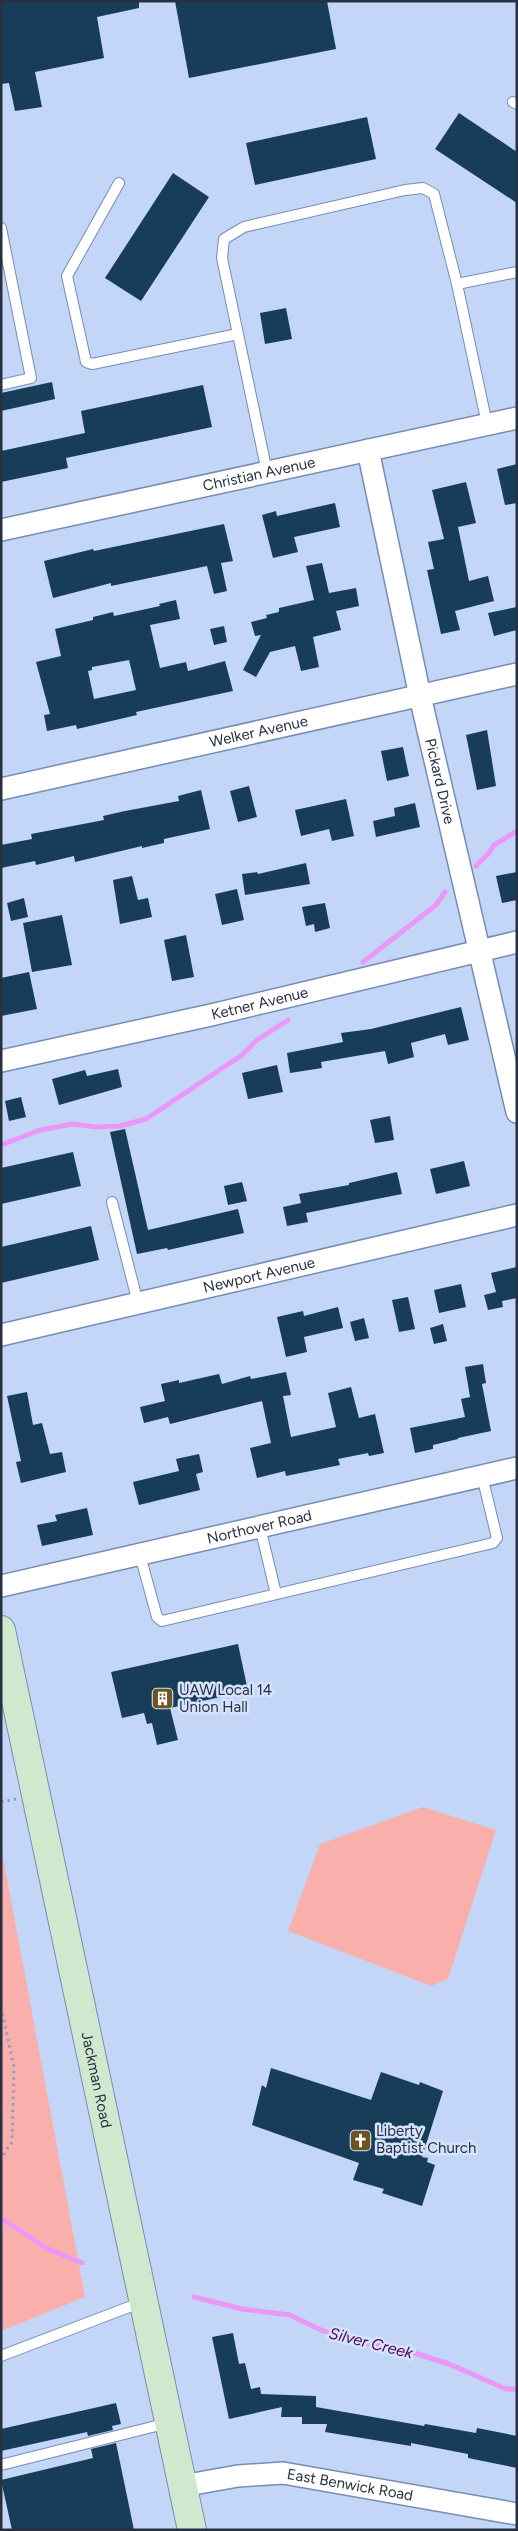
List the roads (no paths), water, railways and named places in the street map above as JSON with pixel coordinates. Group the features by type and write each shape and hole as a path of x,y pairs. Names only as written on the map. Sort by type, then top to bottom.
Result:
{"main road":[{"name":"Jackman Road","path":"1,1630 192,2530"}],"street":[{"name":"Christian Avenue","path":"1,530 517,418"},
{"name":"Pickard Drive","path":"368,450 420,696 517,1112"},
{"name":"Welker Avenue","path":"1,789 517,674"},
{"name":"Ketner Avenue","path":"1,1061 211,1015 517,942"},
{"name":"Newport Avenue","path":"1,1335 517,1215"},
{"name":"Northover Road","path":"1,1586 517,1468"},
{"name":"East Benwick Road","path":"182,2486 238,2476 283,2474 517,2514"}],"lane":[{"path":"119,183 67,276 86,362 92,364 238,334"},
{"path":"267,472 222,258 224,239 244,227 405,190 423,188 434,194 457,284 488,424"},
{"path":"1,385 32,378 2,232"},
{"path":"457,284 517,272"},
{"path":"112,1202 138,1303"},
{"path":"140,1555 157,1617 162,1622 493,1543 497,1538 482,1476"},
{"path":"260,1527 276,1594"},
{"path":"1,2356 143,2302"},
{"path":"1,2465 169,2422"}],"waterway":[{"path":"476,866 494,845 517,831"},
{"path":"363,962 436,905 445,892"},
{"path":"1,1145 40,1130 73,1124 96,1127 120,1126 146,1119 242,1055 257,1040 288,1020"},
{"name":"Silver Creek","path":"1,2218 46,2248 82,2263"},
{"name":"Silver Creek","path":"194,2297 242,2309 290,2315 321,2330 351,2340 402,2349 449,2364 506,2389 517,2389"}],"place":[{"name":"UAW Local 14 Union Hall","path":"163,1699"},
{"name":"Liberty Baptist Church","path":"360,2140"}]}
